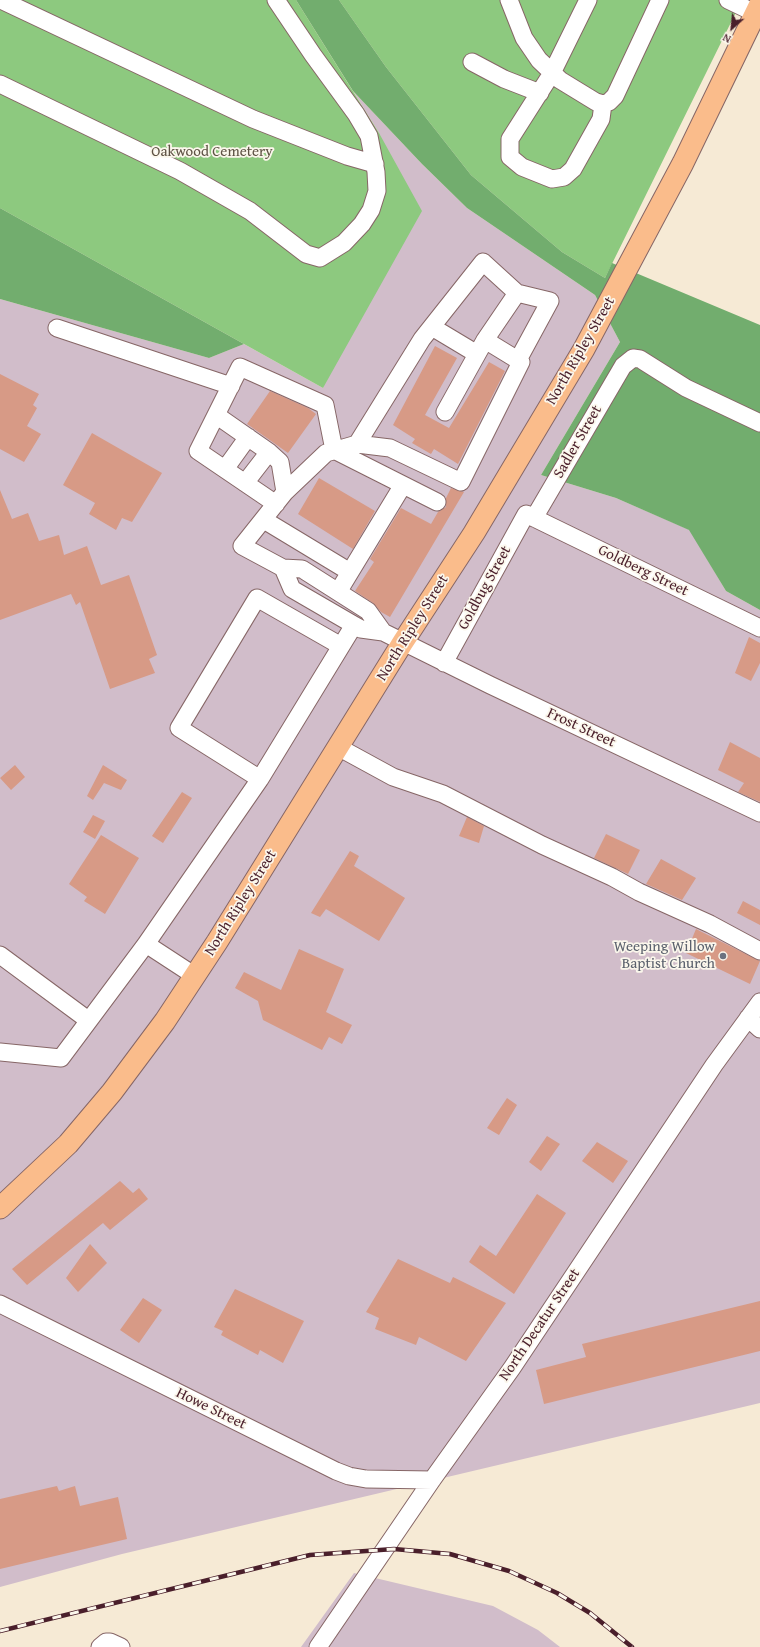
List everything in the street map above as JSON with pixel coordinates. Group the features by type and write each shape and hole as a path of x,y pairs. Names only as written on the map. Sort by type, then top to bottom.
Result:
{"main road":[{"name":"North Ripley Street","path":"0,1208 68,1144 112,1092 165,1021 474,533 584,349 683,162 758,8"}],"street":[{"path":"1,0 30,6 253,119 346,156 375,164"},
{"path":"0,84 180,171 250,211 306,254 320,258 328,255 362,224 375,201 377,191 375,164 369,136 356,114 313,55 276,0"},
{"path":"509,0 524,38 539,60 560,80 596,102 603,104 609,102 615,96 660,0"},
{"path":"588,0 552,73 510,139 510,157 522,167 552,179 564,178 573,169 601,119 603,104"},
{"path":"728,0 758,8"},
{"path":"472,62 504,79 540,93"},
{"path":"357,444 418,346 483,262 517,293 550,301 518,360"},
{"path":"445,412 481,347 517,293"},
{"path":"383,632 368,611 302,569 283,568 242,546 281,498 326,453 334,450 357,444 390,448 461,482 521,362 432,327"},
{"path":"57,328 230,386"},
{"name":"Sadler Street","path":"530,516 627,360 633,358 640,359 686,388 760,423"},
{"path":"281,498 245,483 198,451 240,367 325,405 334,450"},
{"path":"216,415 269,452 280,462 281,498"},
{"path":"225,469 248,437"},
{"path":"334,450 437,502"},
{"path":"245,483 269,452"},
{"path":"338,592 403,485"},
{"name":"Goldberg Street","path":"530,516 760,628"},
{"name":"Goldbug Street","path":"444,663 530,516"},
{"path":"264,520 350,572"},
{"path":"283,568 292,590 362,629 383,632"},
{"path":"260,779 179,728 257,598 341,646"},
{"path":"0,1052 61,1058 146,944 260,779 354,625"},
{"name":"Frost Street","path":"383,632 444,663 760,813"},
{"path":"338,747 393,777 443,794 542,845 612,877 639,892 710,924 760,951"},
{"path":"146,944 194,976"},
{"path":"0,955 88,1020"},
{"name":"North Decatur Street","path":"318,1647 432,1480 512,1368 714,1065 754,1024 760,1002"},
{"name":"Howe Street","path":"0,1304 336,1471 366,1479 432,1480"}],"shaded area":[{"path":"353,91 422,164 467,208 595,295 620,342 541,475 616,498 690,530 726,591 760,610 760,1403 122,1554 0,1587 0,299 209,358 244,344 323,388 379,133"},
{"path":"354,1573 493,1606 538,1630 560,1647 301,1647"}],"green space":[{"name":"Oakwood Cemetery","path":"0,0 296,0 379,133 422,211 323,388 0,208"},
{"path":"296,0 339,0 386,67 471,175 562,252 605,278 612,263 760,325 760,610 726,591 689,530 616,498 541,475 620,342 595,295 467,208 422,164 353,91"},
{"path":"339,0 742,0 605,278 562,252 471,175 386,67"},
{"path":"0,208 244,344 209,358 0,299"}],"building":[{"path":"435,346 457,358 425,415 449,428 489,362 505,371 458,464 434,449 431,454 412,443 415,439 393,425"},
{"path":"0,374 39,394 33,405 37,408 27,426 41,434 24,462 0,449"},
{"path":"270,391 308,408 316,414 288,453 247,424"},
{"path":"92,433 162,473 132,522 122,518 116,530 89,514 95,503 63,485"},
{"path":"319,478 375,511 353,549 298,514"},
{"path":"451,488 464,492 390,617 381,612 373,603 355,591 374,562 370,559 401,508 431,524 438,512 446,507 446,498"},
{"path":"0,490 12,519 28,513 39,541 59,535 64,555 87,546 101,585 129,575 157,655 149,659 155,673 110,689 80,602 76,605 71,594 0,620"},
{"path":"749,637 760,643 760,663 751,681 735,673"},
{"path":"730,742 760,758 760,802 738,792 744,783 718,770"},
{"path":"15,765 25,777 11,790 0,778"},
{"path":"103,765 127,780 121,790 104,783 93,800 87,796"},
{"path":"182,792 192,798 163,843 152,836"},
{"path":"93,815 105,821 95,839 83,832"},
{"path":"467,817 484,826 479,843 459,836"},
{"path":"606,834 640,850 628,874 594,858"},
{"path":"101,835 139,858 105,914 84,901 87,897 69,884"},
{"path":"350,851 359,856 354,866 405,898 379,941 326,909 320,917 311,913"},
{"path":"661,859 696,878 682,900 646,884"},
{"path":"743,901 760,910 760,925 737,913"},
{"name":"Weeping Willow Baptist Church","path":"696,929 760,961 750,984 686,953"},
{"path":"299,949 344,969 326,1012 352,1025 342,1044 329,1037 322,1050 263,1020 258,1001 235,988 244,972 281,990"},
{"path":"507,1098 517,1105 499,1135 487,1128"},
{"path":"547,1136 560,1144 541,1171 529,1162"},
{"path":"597,1142 628,1161 613,1183 582,1161"},
{"path":"120,1181 133,1193 139,1188 148,1199 110,1230 103,1223 27,1285 12,1269"},
{"path":"537,1194 566,1213 514,1294 469,1262 480,1245 496,1256"},
{"path":"90,1244 107,1263 78,1292 66,1278"},
{"path":"398,1259 450,1283 453,1277 506,1303 466,1361 419,1337 416,1345 375,1329 379,1318 366,1312"},
{"path":"235,1289 304,1321 283,1363 260,1350 258,1355 221,1335 223,1331 214,1327"},
{"path":"143,1298 162,1310 139,1343 120,1330"},
{"path":"760,1301 760,1351 544,1404 536,1370 586,1357 582,1344"},
{"path":"57,1486 59,1491 75,1486 80,1506 118,1497 127,1539 0,1569 0,1499"}],"railway":[{"path":"0,1631 310,1555 394,1549 450,1554 509,1571 557,1593 590,1613 632,1647"}],"place":[{"name":"Weeping Willow Baptist Church","path":"723,956"}]}
